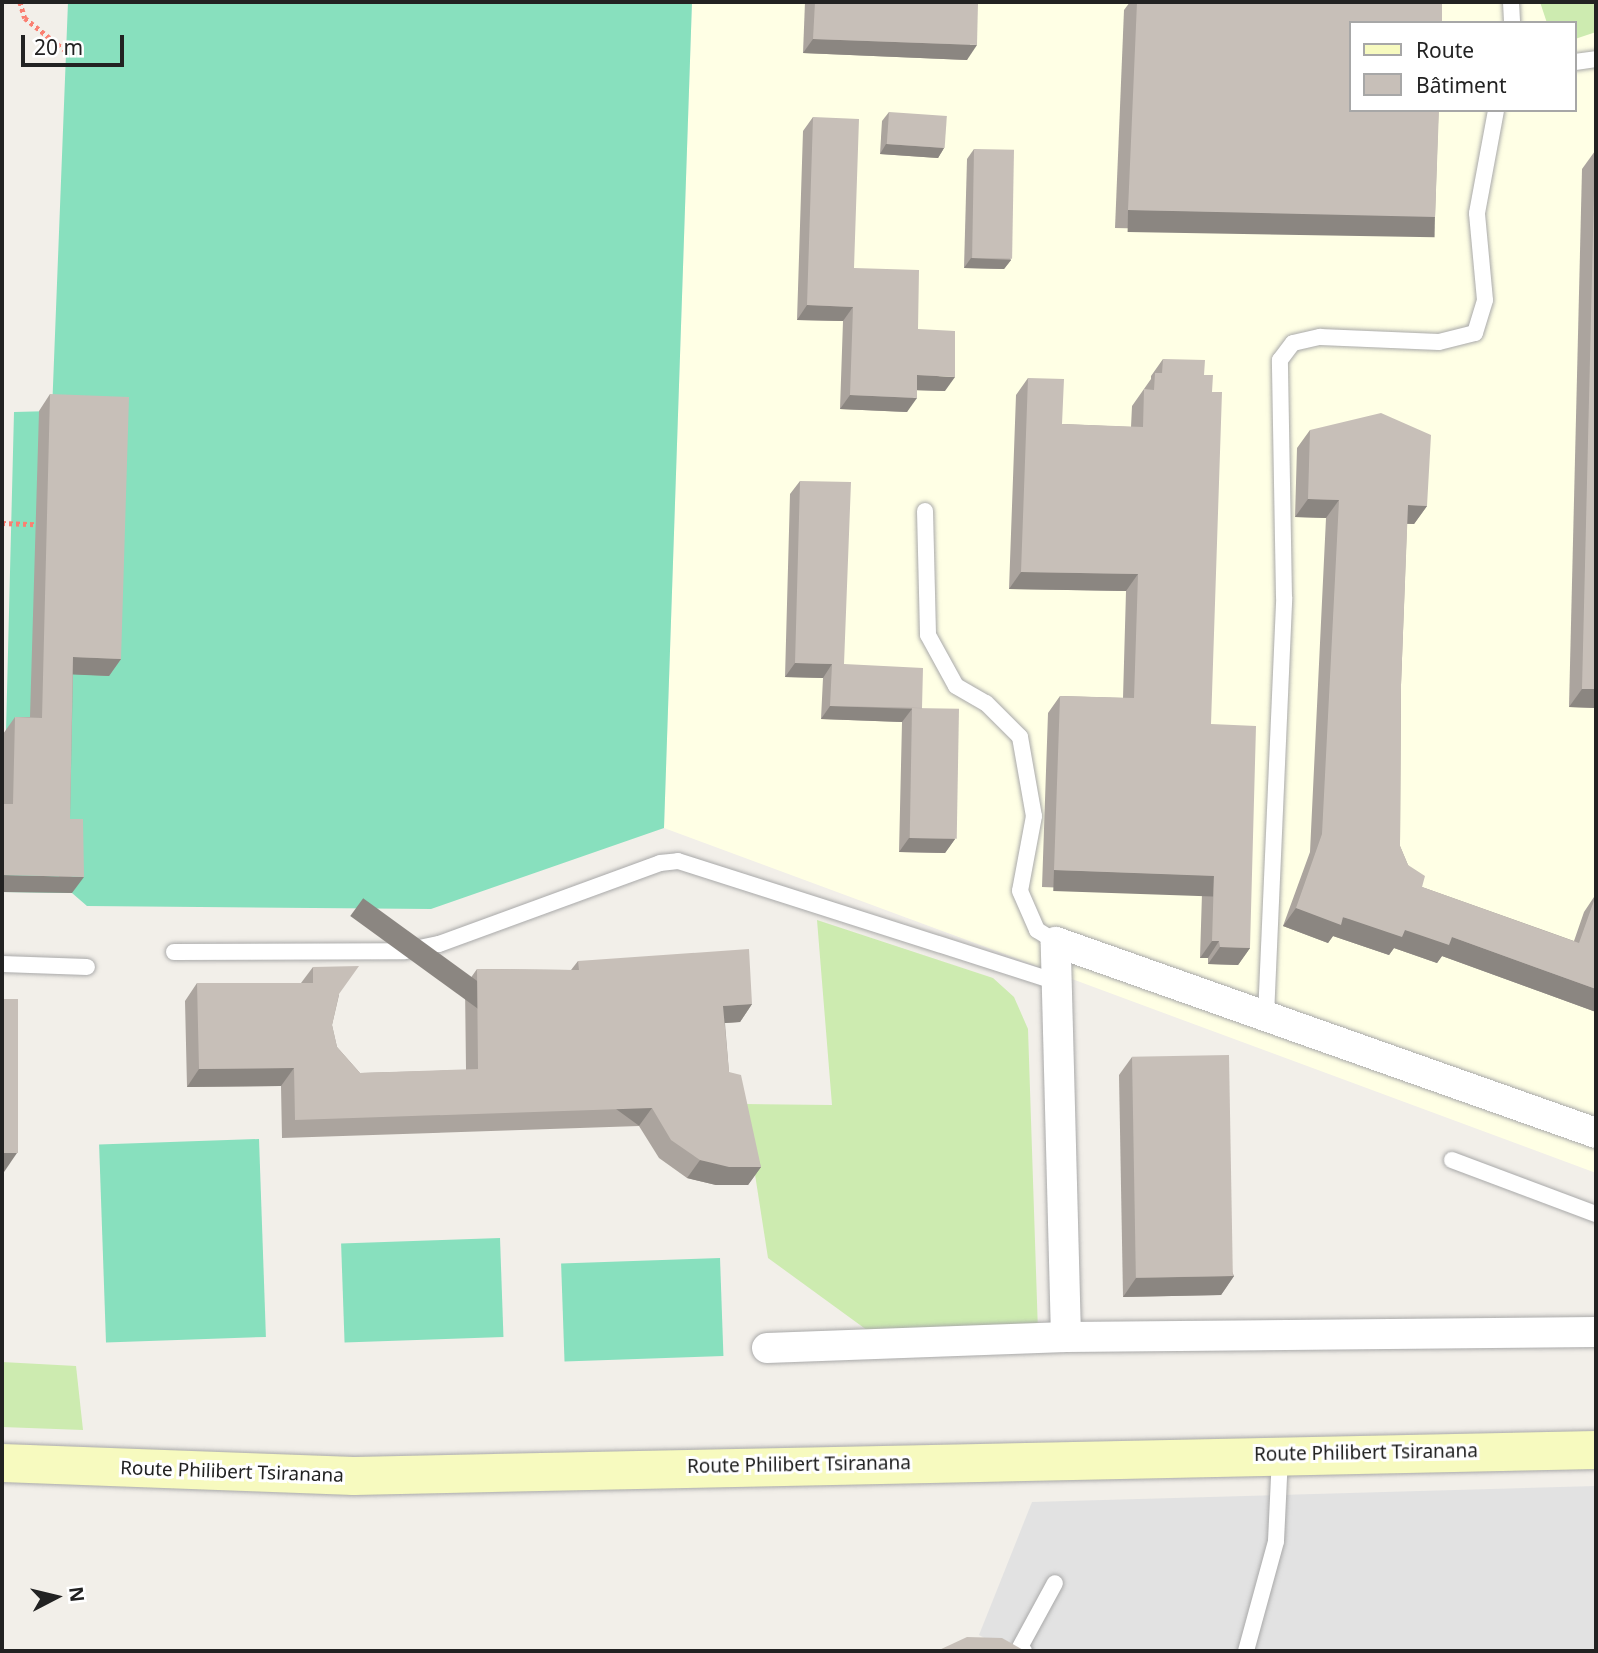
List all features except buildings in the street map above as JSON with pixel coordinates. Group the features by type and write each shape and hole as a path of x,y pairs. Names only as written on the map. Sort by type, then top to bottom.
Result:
{"main road":[{"name":"Route Philibert Tsiranana","path":"2,1463 354,1476 1280,1453 1596,1450"}],"street":[{"path":"1066,1337 1056,942 1596,1133"},
{"path":"767,1348 1066,1337 1596,1332"}],"lane":[{"path":"1511,2 1512,21"},
{"path":"1577,62 1596,59"},
{"path":"1266,1016 1284,597 1280,360 1293,343 1320,337 1439,342 1475,333 1485,300 1477,213 1496,112"},
{"path":"925,511 928,635 956,686 986,703 1020,737 1034,816 1020,891 1037,930 1056,942"},
{"path":"174,952 405,951 439,944 660,863 677,861 1057,982"},
{"path":"2,964 87,967"},
{"path":"1451,1160 1596,1214"},
{"path":"1246,1651 1276,1541 1280,1453"},
{"path":"1024,1651 1019,1649 1055,1583"}],"path":[{"path":"20,2 25,18 66,51"},
{"path":"2,523 36,524"}],"shaded area":[{"path":"692,2 1596,2 1596,1173 664,828"},
{"path":"1596,1486 1596,1651 1008,1651 979,1635 1032,1502"}],"green space":[{"path":"68,2 692,2 664,828 431,909 87,906 72,893 2,892 14,412 52,411"},
{"path":"1540,2 1596,2 1596,32 1577,38 1577,21 1546,21"},
{"path":"817,920 993,978 1014,997 1028,1029 1038,1332 871,1333 768,1258 744,1104 832,1105"},
{"path":"259,1139 266,1337 106,1342 99,1145"},
{"path":"500,1238 503,1337 345,1342 341,1244"},
{"path":"720,1258 723,1356 565,1361 561,1264"},
{"path":"2,1362 76,1366 83,1430 2,1427"}]}
